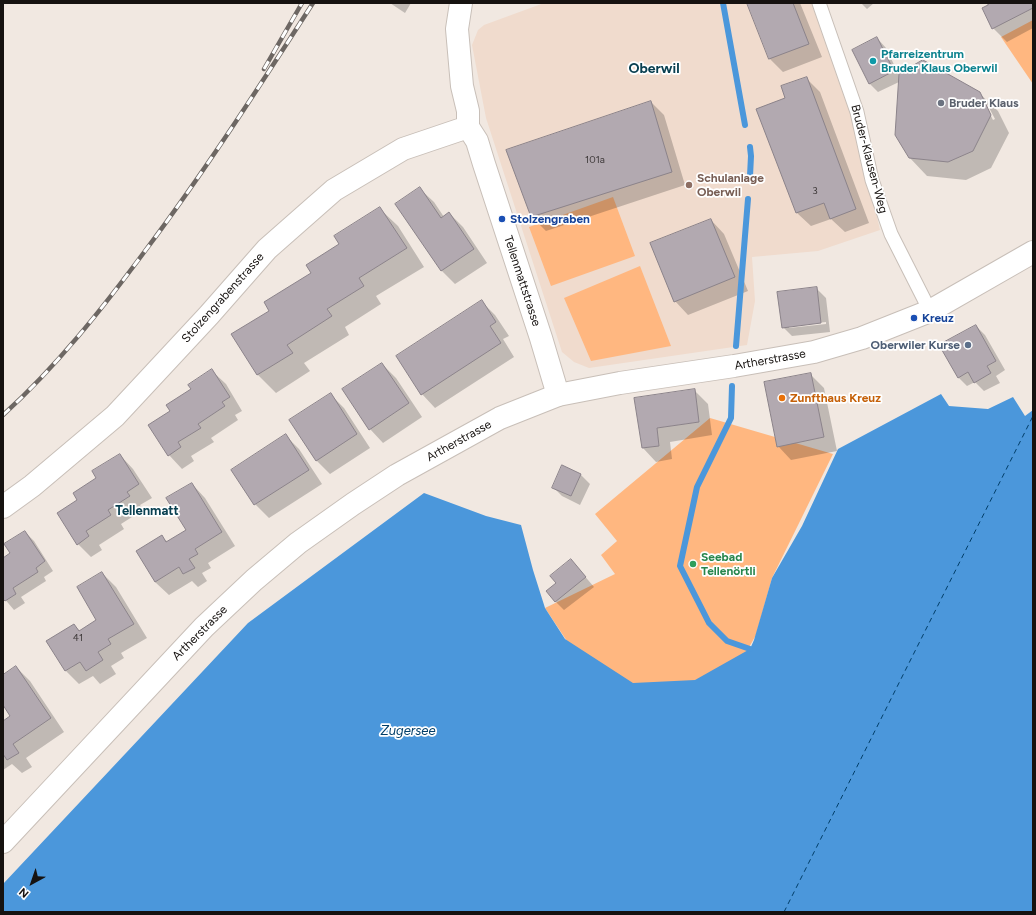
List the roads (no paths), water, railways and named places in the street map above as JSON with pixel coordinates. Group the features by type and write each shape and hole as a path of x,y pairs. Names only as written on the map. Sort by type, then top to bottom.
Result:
{"main road":[{"name":"Tellenmattstrasse","path":"461,3 457,29 462,86 468,111 468,127 477,141 558,395"},
{"name":"Stolzengrabenstrasse","path":"3,507 32,486 115,416 209,315 267,249 334,190 403,149 468,127"},
{"name":"Artherstrasse","path":"3,842 204,627 254,580 298,543 397,475 500,418 558,395 620,383 734,366 814,352 862,338 930,311 1033,252"}],"lane":[{"name":"Bruder-Klausen-Weg","path":"819,3 857,112 872,180 891,234 930,311"}],"water":[{"name":"Zugersee","path":"941,394 949,406 988,409 1013,397 1025,416 1033,410 1033,912 3,912 3,884 248,623 424,493 486,516 521,525 545,608 565,639 633,683 695,680 750,649 772,578 802,526 838,449"}],"waterway":[{"path":"723,3 745,125"},
{"path":"750,147 750,176"},
{"path":"736,346 748,199"},
{"path":"732,386 731,418 697,487 680,566 709,623 727,641 750,649"}],"railway":[{"path":"264,69 302,3"},
{"path":"3,415 60,357 129,273 210,160 313,3"}],"place":[{"name":"Pfarreizentrum Bruder Klaus Oberwil","path":"873,61"},
{"name":"Bruder Klaus","path":"941,103"},
{"name":"Schulanlage Oberwil","path":"689,185"},
{"name":"Stolzengraben","path":"502,219"},
{"name":"Kreuz","path":"914,318"},
{"name":"Oberwiler Kurse","path":"968,345"},
{"name":"Zunfthaus Kreuz","path":"782,398"},
{"name":"Seebad Tellenörtli","path":"693,564"}],"district":[{"name":"Oberwil","path":"654,69"},
{"name":"Tellenmatt","path":"147,511"}]}
